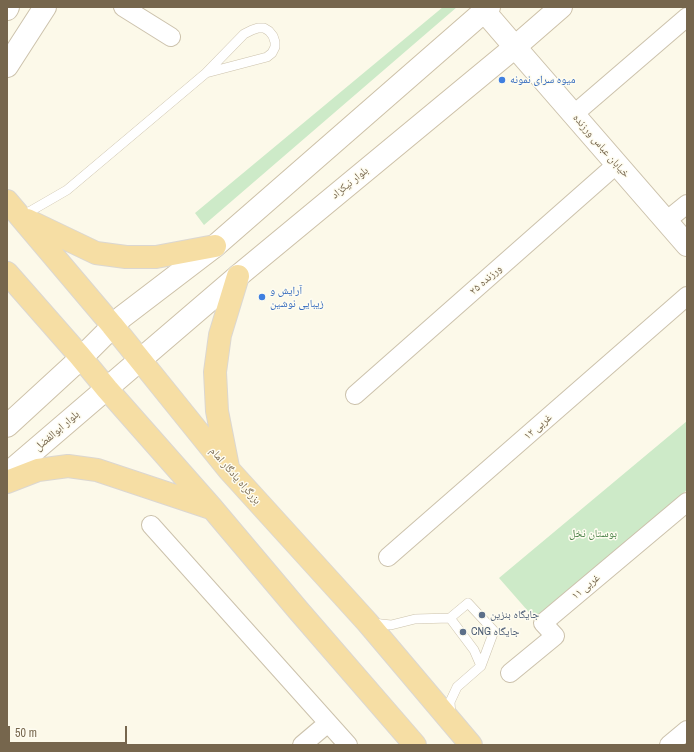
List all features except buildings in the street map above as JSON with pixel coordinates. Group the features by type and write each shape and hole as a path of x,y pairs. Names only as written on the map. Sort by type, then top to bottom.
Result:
{"highway":[{"path":"14,209 96,253 126,257 156,257 215,246"},
{"name":"بزرگراه یادگار امام","path":"14,209 112,325 229,470 367,622 471,745"},
{"path":"7,273 212,508 415,745"},
{"path":"229,470 218,411 215,372 220,335 238,276"},
{"path":"7,482 38,470 68,466 97,470 212,508"}],"main road":[{"path":"7,66 45,7"},
{"name":"بلوار نیکزاد","path":"140,360 238,276 515,47 561,7"},
{"path":"7,426 81,358 112,325 215,246 487,9"},
{"name":"خیابان عباس ورزنده","path":"487,9 515,47 687,245"},
{"name":"بلوار ابوالفضل","path":"7,474 140,360"}],"street":[{"path":"123,7 172,37"},
{"path":"573,115 687,16"},
{"name":"ورزنده ۲۵","path":"355,395 616,164"},
{"path":"666,221 687,204"},
{"name":"غربی ۱۲","path":"388,558 687,296"},
{"name":"غربی ۱۱","path":"510,673 555,636 543,623 687,502"},
{"path":"151,524 348,745"},
{"path":"302,745 328,723"},
{"path":"670,745 687,730"}],"lane":[{"path":"14,209 67,190 206,73 244,34 258,28 264,28 273,36 275,47 272,53 267,57 206,73"},
{"path":"367,622 391,625 415,619 450,618 468,603 494,631 481,666 457,687 450,702 451,721"},
{"path":"450,618 474,650 481,666"}],"green space":[{"path":"443,7 457,7 204,225 195,213"},
{"name":"بوستان نخل","path":"687,421 687,490 534,618 499,578"}],"place":[{"name":"میوه سرای نمونه","path":"502,80"},
{"name":"آرایش و زیبایی نوشین","path":"262,297"},
{"name":"جایگاه بنزین","path":"482,615"},
{"name":"CNG جایگاه","path":"463,632"}]}
